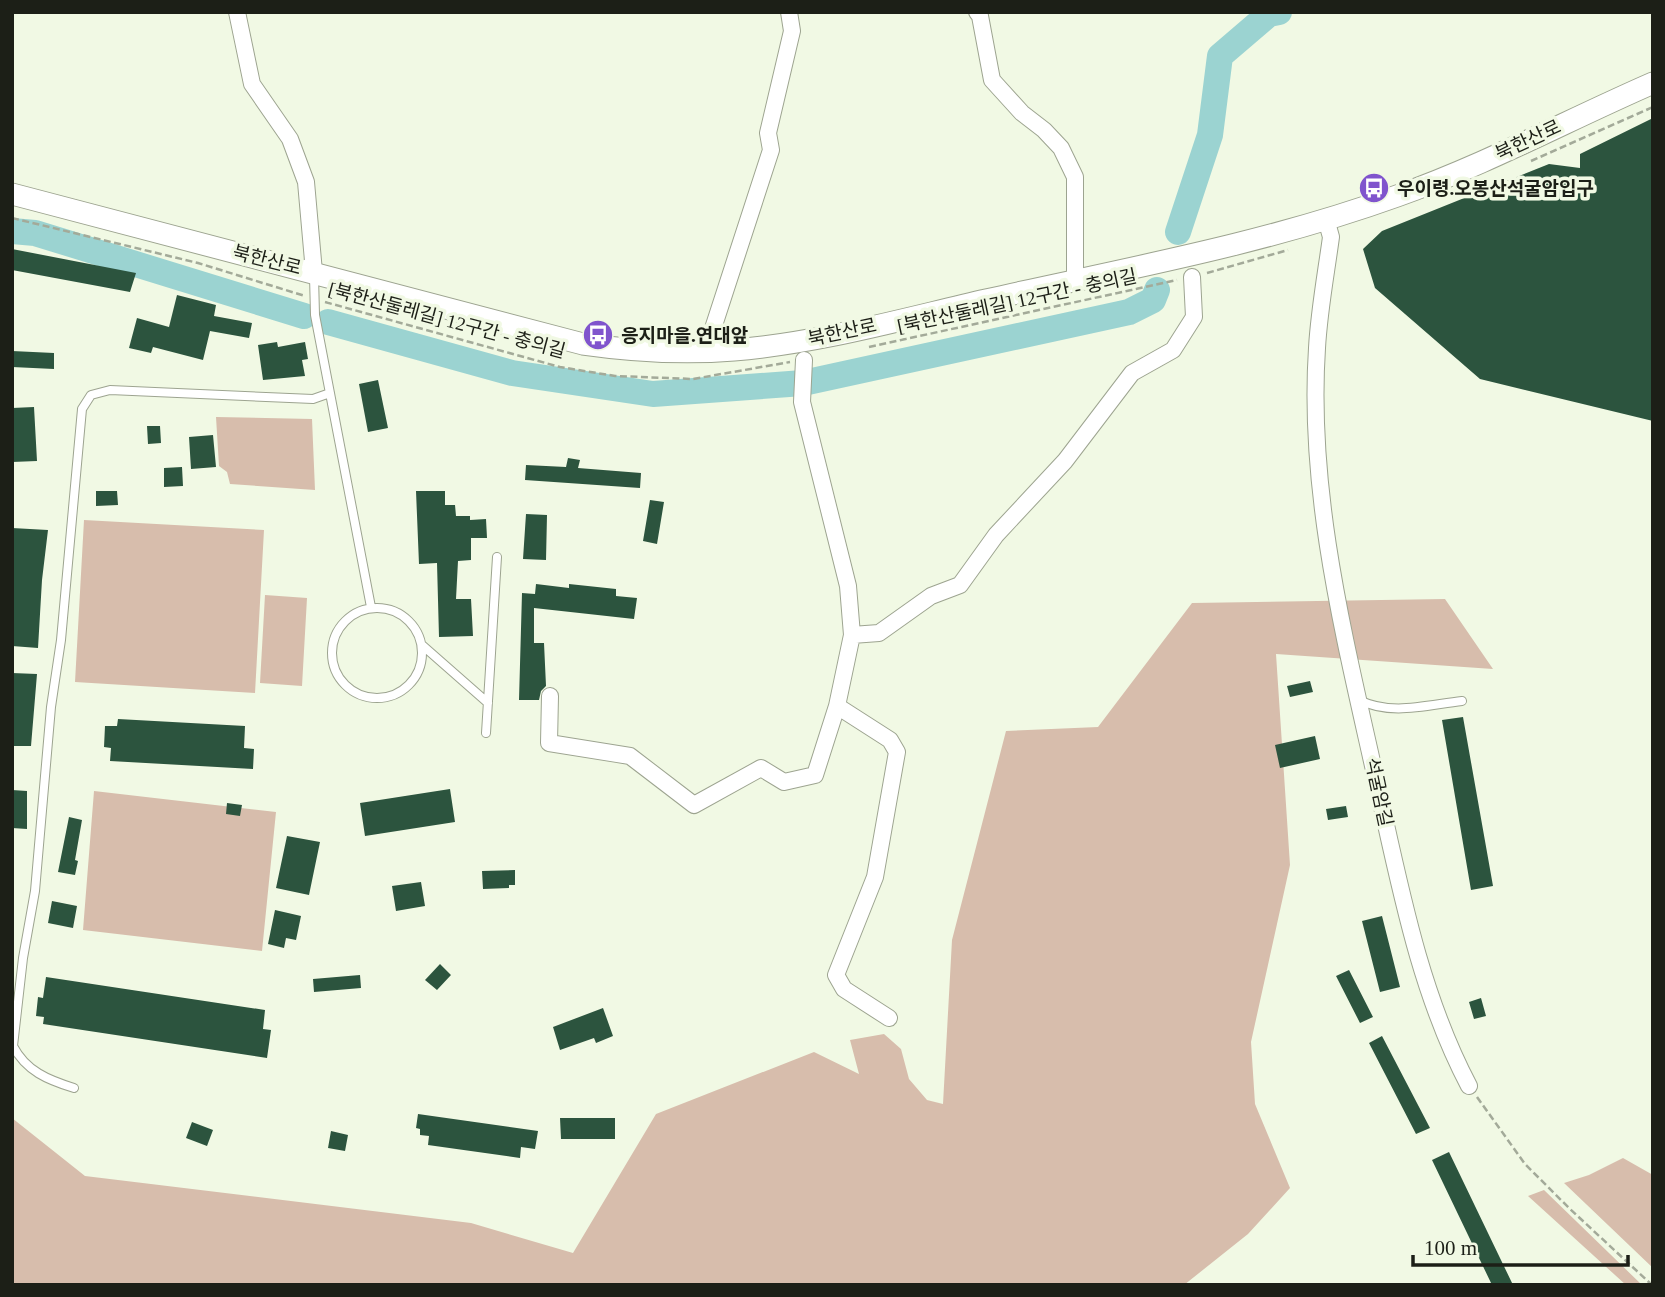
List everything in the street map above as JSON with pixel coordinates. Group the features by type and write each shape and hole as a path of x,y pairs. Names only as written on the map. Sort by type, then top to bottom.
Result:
{"street":[{"path":"237,12 252,84 290,139 306,182 314,272"},
{"path":"706,350 771,150 768,133 792,31 789,12"},
{"path":"977,12 992,80 1022,113 1061,148 1075,177 1075,280"},
{"name":"북한산로","path":"12,194 583,344 611,348 706,350 773,345 838,334 1200,252 1326,219 1399,196 1470,167 1653,83"},
{"name":"석굴암길","path":"1326,219 1331,237 1317,349 1319,468 1331,558 1346,643 1401,887 1431,998 1469,1086"},
{"path":"852,635 879,633 931,596 960,585 996,535 1065,461 1132,373 1173,350 1194,317 1192,277"},
{"path":"550,696 549,743 630,757 694,805 761,768 784,782 815,775 837,706 852,635 848,586 803,402 804,361"},
{"path":"837,706 890,740 897,752 876,877 836,975 844,989 889,1018"}],"lane":[{"path":"314,272 315,315 371,607"},
{"path":"74,1088 37,1074 19,1057 13,1046 23,958 35,891 82,409 91,395 104,391 313,399 330,393"},
{"path":"486,733 497,556"},
{"path":"371,607 400,613 410,621 422,645 419,672 401,692 388,697 375,699 362,696 349,688 339,677 333,663 332,648 344,621 356,612 371,607"},
{"path":"422,645 488,703"},
{"path":"1359,700 1388,710 1462,701"}],"path":[{"name":"[북한산둘레길] 12구간 - 충의길","path":"12,218 198,263 315,299 560,366 615,376 693,379 804,361"},
{"name":"[북한산둘레길] 12구간 - 충의길","path":"857,349 951,331 1192,277 1294,248"},
{"path":"1469,1086 1525,1164 1652,1285"}],"shaded area":[{"path":"216,417 312,419 315,490 230,484 227,472 219,466"},
{"path":"84,520 264,530 255,693 75,682"},
{"path":"265,595 307,598 302,686 260,683"},
{"path":"1445,599 1493,669 1276,654 1290,865 1251,1042 1255,1104 1290,1188 1248,1234 1184,1285 12,1285 12,1118 85,1176 471,1223 573,1253 656,1114 814,1052 859,1074 850,1040 884,1034 901,1049 909,1079 927,1100 943,1104 952,940 1006,731 1098,727 1192,603"},
{"path":"94,791 276,812 262,951 83,930"},
{"path":"1623,1158 1653,1175 1653,1268 1564,1183 1589,1175"},
{"path":"1544,1190 1642,1285 1626,1285 1528,1196"}],"building":[{"path":"1653,118 1653,421 1480,379 1375,288 1363,249 1382,231 1549,164 1580,168 1580,154"},
{"path":"12,249 136,273 130,292 12,270"},
{"path":"177,295 216,305 214,316 252,323 249,338 210,331 203,360 153,347 151,353 129,348 137,318 169,327"},
{"path":"277,342 278,347 305,342 308,359 302,360 305,376 263,380 258,345"},
{"path":"12,351 54,353 54,369 12,367"},
{"path":"378,380 388,428 368,432 359,384"},
{"path":"34,407 37,461 12,462 12,408"},
{"path":"147,426 160,426 161,443 148,444"},
{"path":"213,435 216,467 191,469 189,437"},
{"path":"568,458 580,460 578,468 641,473 640,488 525,480 526,465 566,467"},
{"path":"182,467 183,486 164,487 164,468"},
{"path":"96,491 117,491 118,505 96,506"},
{"path":"416,491 445,491 445,505 455,505 456,516 470,516 470,520 486,519 487,538 471,538 471,560 458,561 456,599 471,599 473,636 439,637 437,563 419,564"},
{"path":"650,500 664,502 657,544 643,541"},
{"path":"526,514 547,515 546,560 523,559"},
{"path":"12,528 48,530 38,648 12,646"},
{"path":"536,584 616,589 616,596 637,598 634,619 534,608 534,643 544,643 546,686 541,691 539,700 519,700 522,593 535,594"},
{"path":"12,673 37,674 31,746 12,746"},
{"path":"1310,681 1313,692 1290,697 1287,686"},
{"path":"1463,717 1493,886 1471,890 1442,720"},
{"path":"118,719 245,726 244,748 254,749 253,769 110,761 111,748 104,747 105,726 117,726"},
{"path":"1315,736 1320,759 1280,768 1275,745"},
{"path":"450,789 455,822 365,836 360,803"},
{"path":"12,790 27,791 27,829 12,828"},
{"path":"227,803 242,805 240,816 226,814"},
{"path":"1346,806 1348,817 1328,820 1326,809"},
{"path":"69,817 82,820 75,875 58,872"},
{"path":"287,836 320,842 309,895 276,888"},
{"path":"515,870 515,885 509,885 509,888 483,889 482,871"},
{"path":"421,882 425,906 396,911 392,886"},
{"path":"52,901 77,906 73,928 48,923"},
{"path":"275,910 301,916 296,940 286,938 284,948 268,944"},
{"path":"1382,916 1400,987 1380,992 1362,921"},
{"path":"440,964 451,975 437,990 425,980"},
{"path":"1349,970 1373,1017 1360,1023 1336,976"},
{"path":"360,975 361,988 314,992 313,979"},
{"path":"46,977 265,1010 263,1029 271,1030 267,1058 43,1024 44,1017 36,1016 38,997 43,998"},
{"path":"1481,998 1486,1016 1474,1019 1469,1002"},
{"path":"603,1008 613,1036 596,1043 594,1038 560,1050 553,1027"},
{"path":"1382,1036 1430,1128 1416,1134 1369,1043"},
{"path":"418,1114 538,1131 535,1149 521,1147 520,1158 428,1145 429,1136 420,1135 420,1129 416,1128"},
{"path":"560,1118 615,1118 615,1139 561,1139"},
{"path":"192,1122 213,1130 207,1146 186,1138"},
{"path":"331,1131 348,1135 345,1151 328,1148"},
{"path":"1449,1152 1513,1285 1492,1285 1432,1160"}],"waterway":[{"path":"1178,232 1210,135 1220,56 1269,14 1279,12"},
{"path":"12,231 35,233 304,316"},
{"path":"328,322 512,373 653,394 803,383 1129,312 1153,300 1157,290"}],"place":[{"name":"우이령.오봉산석굴암입구","path":"1374,188"},
{"name":"응지마을.연대앞","path":"598,335"}]}
